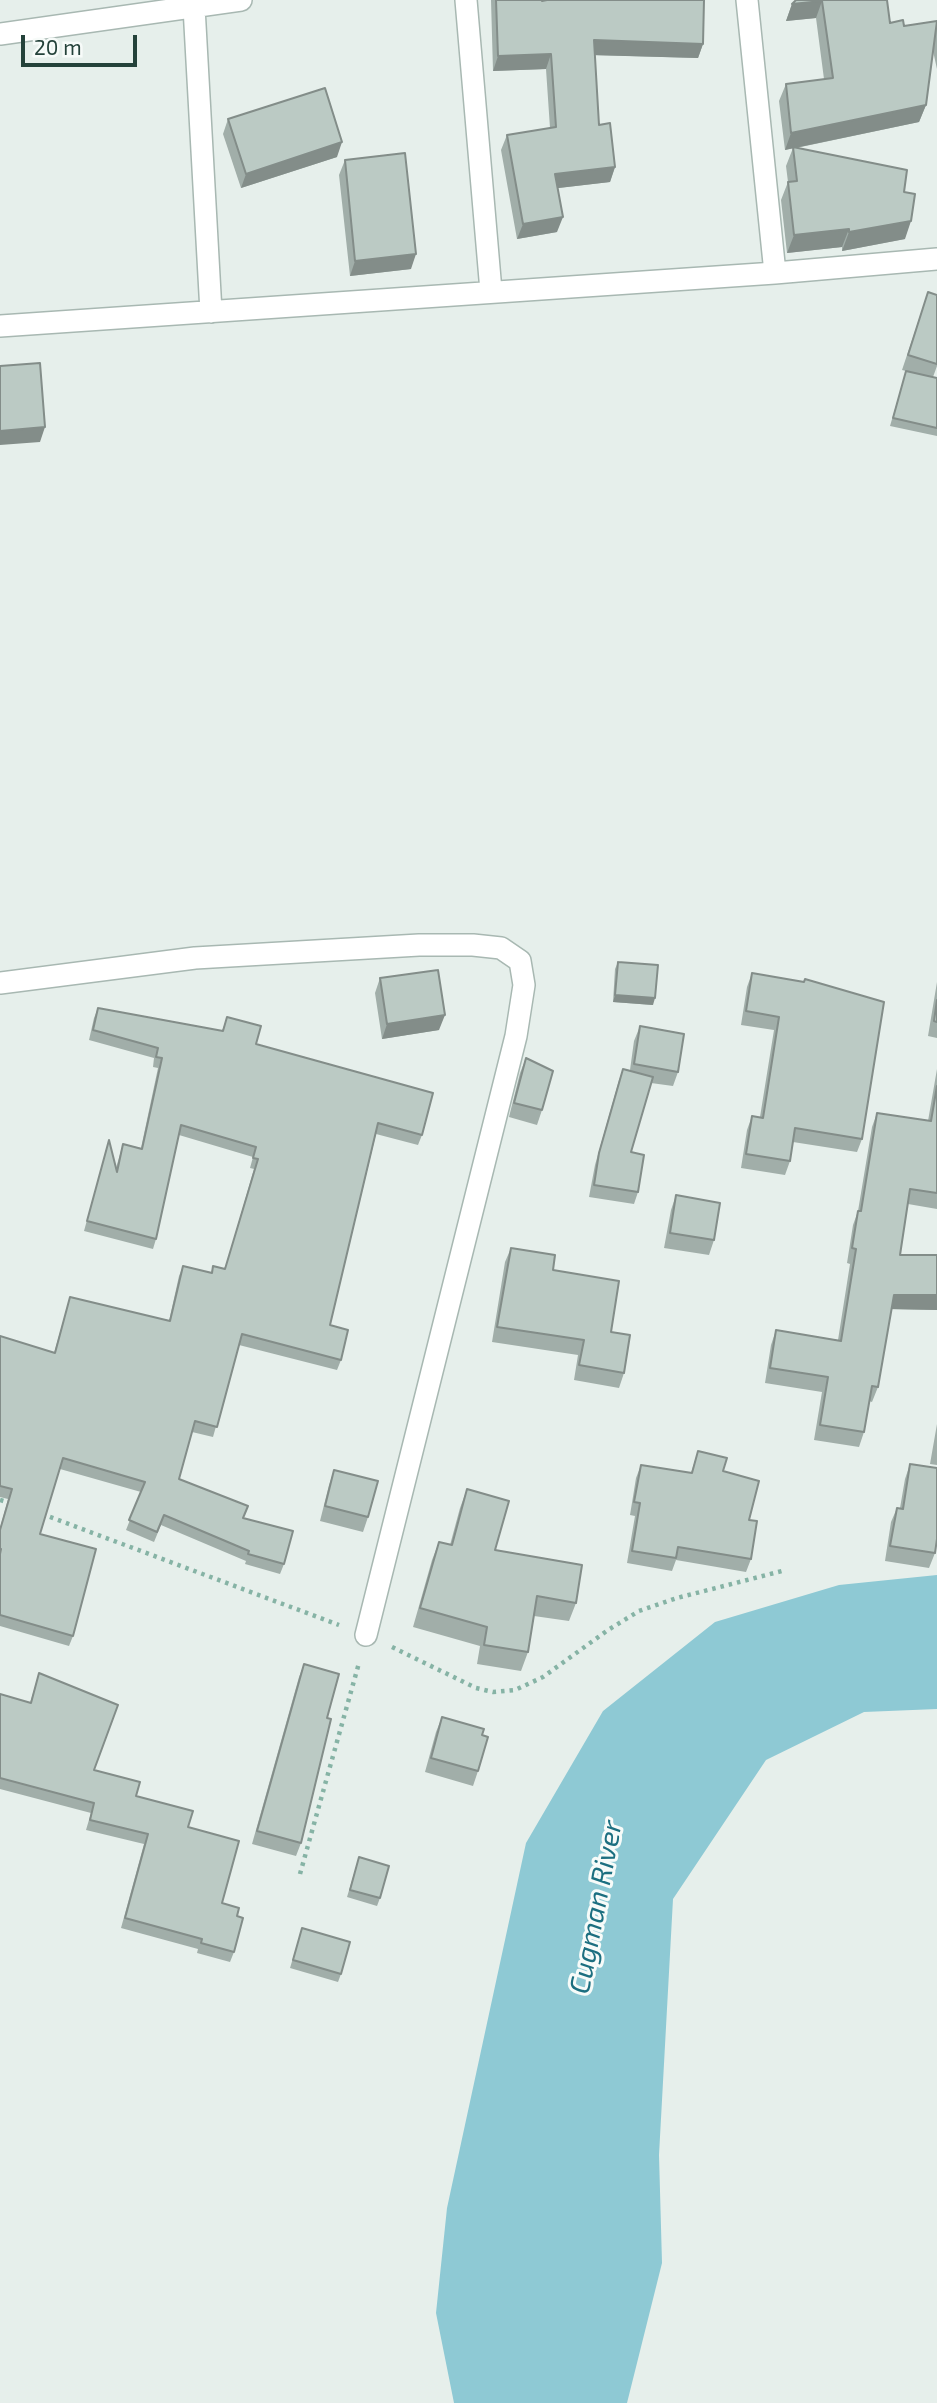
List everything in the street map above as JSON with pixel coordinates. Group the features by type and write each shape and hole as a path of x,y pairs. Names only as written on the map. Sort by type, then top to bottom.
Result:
{"street":[{"path":"0,34 241,0"},
{"path":"466,0 491,291"},
{"path":"747,0 775,273"},
{"path":"194,7 212,312"},
{"path":"0,326 775,273 937,259"},
{"path":"0,983 195,958 419,945 502,948 520,961 524,985 516,1037 366,1635"}],"path":[{"path":"300,1874 366,1635"}],"water":[{"name":"Cugman River","path":"937,1575 937,1709 864,1712 766,1760 673,1899 659,2155 662,2263 627,2403 454,2403 436,2313 447,2208 526,1843 603,1711 715,1622 839,1585"}],"building":[{"path":"496,0 704,0 703,44 594,40 599,125 610,123 615,167 555,174 563,217 523,224 507,135 556,127 551,54 498,56"},
{"path":"796,0 887,0 890,23 903,20 904,26 937,21 926,105 791,133 786,84 833,78 822,1 792,4"},
{"path":"325,88 342,142 246,174 228,119"},
{"path":"793,147 907,170 904,192 915,194 911,221 849,232 849,229 794,235 788,182 797,181"},
{"path":"405,153 416,254 355,261 345,160"},
{"path":"928,292 937,295 937,364 908,355"},
{"path":"40,363 45,427 0,431 0,366"},
{"path":"906,371 937,378 937,428 893,418"},
{"path":"618,962 658,965 655,998 615,995"},
{"path":"438,970 445,1015 387,1024 380,978"},
{"path":"752,973 804,982 805,979 884,1002 862,1139 795,1128 790,1161 746,1154 752,1116 763,1118 779,1017 746,1011"},
{"path":"937,1000 937,1022 934,1021"},
{"path":"98,1008 223,1031 227,1017 261,1026 256,1044 433,1093 422,1135 378,1123 330,1325 348,1330 341,1360 242,1334 217,1427 195,1421 179,1479 248,1506 243,1518 293,1531 284,1564 248,1554 249,1551 164,1515 157,1532 129,1520 145,1482 63,1458 40,1534 96,1549 73,1636 0,1615 0,1530 12,1489 0,1486 0,1336 55,1353 70,1297 170,1321 183,1266 212,1273 213,1266 225,1269 258,1159 253,1158 256,1147 181,1125 156,1239 87,1221 109,1140 117,1172 123,1144 142,1149 162,1058 156,1057 158,1048 93,1030"},
{"path":"640,1026 684,1034 678,1072 634,1064"},
{"path":"526,1058 553,1071 542,1110 514,1103"},
{"path":"623,1069 653,1077 631,1152 644,1155 638,1192 594,1185 599,1153"},
{"path":"937,1086 937,1193 910,1189 900,1255 937,1255 937,1295 894,1295 878,1387 872,1386 864,1432 820,1425 828,1377 770,1368 776,1330 841,1341 856,1249 852,1248 858,1211 861,1211 877,1113 931,1121"},
{"path":"676,1195 720,1203 714,1240 670,1233"},
{"path":"511,1248 555,1255 553,1270 619,1281 611,1332 630,1335 624,1373 579,1365 584,1340 497,1327"},
{"path":"698,1451 727,1458 723,1471 759,1481 749,1520 757,1521 751,1559 678,1547 676,1558 632,1551 640,1503 634,1502 641,1465 692,1473"},
{"path":"910,1464 937,1468 935,1553 890,1546 897,1508 903,1509"},
{"path":"334,1470 378,1481 368,1517 325,1506"},
{"path":"467,1489 509,1501 495,1550 582,1565 576,1603 537,1596 528,1652 484,1645 487,1627 420,1608 439,1542 452,1545"},
{"path":"304,1664 339,1674 301,1843 257,1831"},
{"path":"39,1673 118,1705 94,1770 140,1782 136,1796 193,1811 188,1827 239,1841 222,1903 239,1908 237,1916 243,1918 234,1952 201,1943 202,1939 125,1918 148,1834 90,1820 94,1803 0,1778 0,1694 31,1703"},
{"path":"442,1717 484,1729 482,1735 488,1737 478,1771 431,1758"},
{"path":"359,1857 389,1866 380,1898 350,1890"},
{"path":"302,1928 350,1942 341,1974 293,1960"}]}
